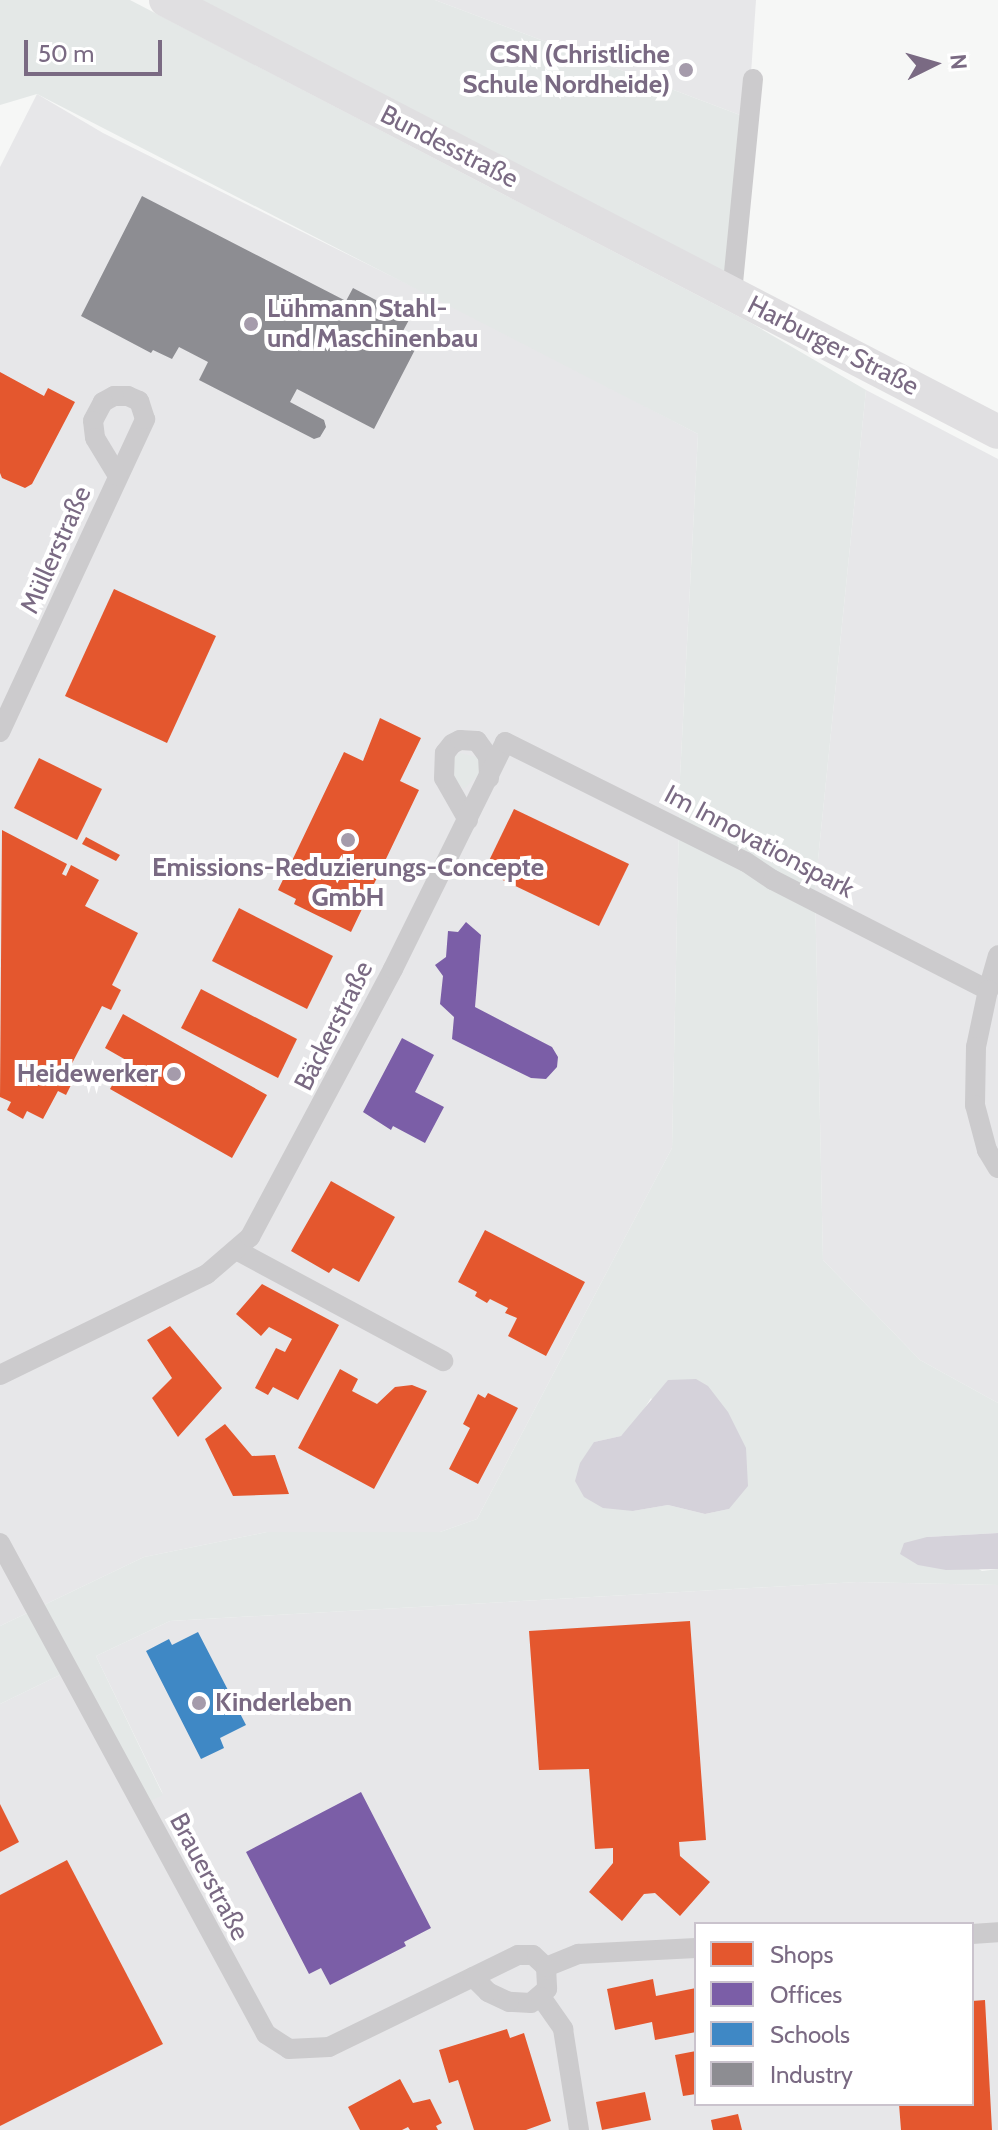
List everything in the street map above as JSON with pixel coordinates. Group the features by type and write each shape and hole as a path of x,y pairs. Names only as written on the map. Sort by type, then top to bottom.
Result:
{"main road":[{"name":"Bundesstraße","path":"166,0 732,293"},
{"name":"Harburger Straße","path":"732,293 998,432"}],"street":[{"name":"Harburger Straße","path":"732,293 753,79"},
{"name":"Müllerstraße","path":"0,732 118,476"},
{"path":"468,820 444,778 445,753 460,740 477,741 488,756 489,779"},
{"name":"Bäckerstraße","path":"0,1375 207,1274 238,1251 250,1237 321,1109 505,742"},
{"name":"Im Innovationspark","path":"505,742 746,862 773,880 988,990"},
{"path":"998,955 976,1047 975,1105 987,1150 998,1168"},
{"path":"238,1251 443,1361"},
{"name":"Brauerstraße","path":"0,1543 266,2034 289,2049 329,2047 524,1954 541,1960 546,1967"},
{"path":"974,1934 998,1932"},
{"path":"473,1977 488,1992 509,2002 531,2003 547,1989 546,1967 578,1954 694,1948"},
{"path":"541,1997 563,2029 579,2130"}],"shaded area":[{"path":"0,0 130,0 751,323 866,390 815,889 823,1260 920,1360 998,1403 998,1533 927,1537 982,1571 998,1569 998,1585 857,1582 170,1621 96,1656 163,1795 142,1805 70,1670 0,1704 0,1626 144,1557 267,1532 440,1532 477,1519 672,1148 680,777 698,434 37,94 0,105","holes":["651,1398 729,1509 705,1514 668,1505 633,1511 594,1442 621,1436 636,1422"]},
{"path":"166,0 435,0 748,118 732,293"},
{"name":"CSN (Christliche Schule Nordheide)","path":"435,0 756,0 748,118"},
{"path":"37,94 103,133 494,327 698,434 680,777 672,1148 477,1519 440,1532 267,1532 144,1557 0,1626 0,167"},
{"path":"866,390 998,459 998,1403 920,1360 823,1260 815,889"},
{"path":"460,753 477,757 480,765 478,775 464,789 455,780 452,768 453,758"},
{"path":"696,1379 708,1386 728,1412 746,1448 748,1486 729,1509 705,1514 668,1505 633,1511 603,1508 584,1497 575,1481 580,1463 594,1442 621,1436 668,1380"},
{"path":"998,1533 998,1569 946,1570 918,1565 900,1554 904,1543 927,1537"},
{"path":"857,1582 998,1585 998,2130 0,2130 0,1704 70,1670 163,1794 96,1656 170,1621"}],"building: Shops":[{"path":"0,372 44,396 48,388 75,402 32,484 25,488 2,478 0,473"},
{"path":"114,589 216,636 167,743 65,696"},
{"name":"Emissions-Reduzierungs-Concepte GmbH","path":"380,718 421,738 400,781 419,790 351,932 294,904 296,899 278,890 344,752 363,761"},
{"path":"39,758 102,789 77,840 14,808"},
{"path":"514,809 629,864 599,926 484,871"},
{"path":"2,830 67,864 62,874 66,876 71,865 99,880 85,906 138,933 112,985 121,990 111,1010 102,1006 67,1073 75,1077 66,1095 58,1091 43,1119 27,1111 23,1119 7,1110 11,1102 0,1097"},
{"path":"86,837 120,855 116,861 82,844"},
{"path":"239,908 333,956 307,1009 212,961"},
{"path":"201,989 297,1039 278,1078 181,1028"},
{"name":"Heidewerker","path":"123,1014 267,1095 232,1158 110,1089 126,1060 105,1048"},
{"path":"331,1181 395,1217 359,1282 333,1268 329,1273 291,1251"},
{"path":"485,1230 585,1282 546,1356 508,1336 517,1318 505,1313 508,1308 490,1299 487,1303 475,1296 477,1292 458,1282"},
{"path":"262,1284 339,1325 298,1400 273,1387 268,1395 255,1388 276,1348 285,1352 292,1339 269,1327 261,1336 236,1314"},
{"path":"170,1326 222,1388 178,1437 152,1398 172,1378 147,1340"},
{"path":"340,1369 358,1379 352,1391 377,1404 395,1387 412,1385 427,1391 374,1489 298,1448"},
{"path":"488,1393 518,1408 478,1484 449,1469 470,1428 463,1424 478,1394 485,1398"},
{"path":"225,1424 252,1456 275,1455 289,1494 233,1496 205,1439"},
{"path":"690,1621 706,1840 679,1842 680,1856 710,1882 680,1916 655,1893 644,1894 622,1921 589,1892 613,1863 613,1848 595,1849 589,1769 539,1770 529,1631"},
{"path":"0,1804 19,1842 0,1852"},
{"path":"67,1860 163,2044 0,2126 0,1895"},
{"path":"653,1979 656,1996 694,1988 694,2032 655,2040 652,2022 615,2030 607,1989"},
{"path":"985,2000 992,2130 901,2130 899,2106 974,2106 974,2001"},
{"path":"507,2029 510,2038 524,2033 551,2121 526,2130 474,2130 458,2080 449,2083 439,2050"},
{"path":"694,2051 694,2094 683,2096 675,2055"},
{"path":"400,2079 413,2103 430,2099 442,2123 436,2126 438,2130 410,2130 408,2127 402,2130 360,2130 348,2107"},
{"path":"645,2092 651,2120 602,2130 596,2102"},
{"path":"738,2114 742,2130 713,2130 711,2120"}],"building: Offices":[{"path":"466,922 481,935 475,1007 552,1047 558,1057 557,1067 546,1079 531,1078 452,1039 454,1017 440,1004 443,976 435,965 446,957 448,931 458,932"},
{"path":"402,1038 434,1055 415,1092 444,1107 425,1143 393,1126 391,1130 363,1112"},
{"path":"361,1792 431,1928 404,1942 406,1946 330,1985 321,1968 309,1974 246,1852"}],"building: Schools":[{"path":"198,1632 246,1725 220,1738 224,1748 201,1759 146,1651 169,1639 172,1645"}],"building: Industry":[{"name":"Lühmann Stahl- und Maschinenbau","path":"142,196 346,301 353,288 410,318 403,331 420,340 374,429 297,389 290,402 324,420 326,427 320,437 314,439 199,380 208,362 179,347 172,359 153,350 151,353 81,316"}],"place":[{"name":"CSN (Christliche Schule Nordheide)","path":"686,70"},
{"name":"Lühmann Stahl- und Maschinenbau","path":"251,324"},
{"name":"Emissions-Reduzierungs-Concepte GmbH","path":"348,840"},
{"name":"Heidewerker","path":"174,1074"},
{"name":"Kinderleben","path":"199,1703"}]}
